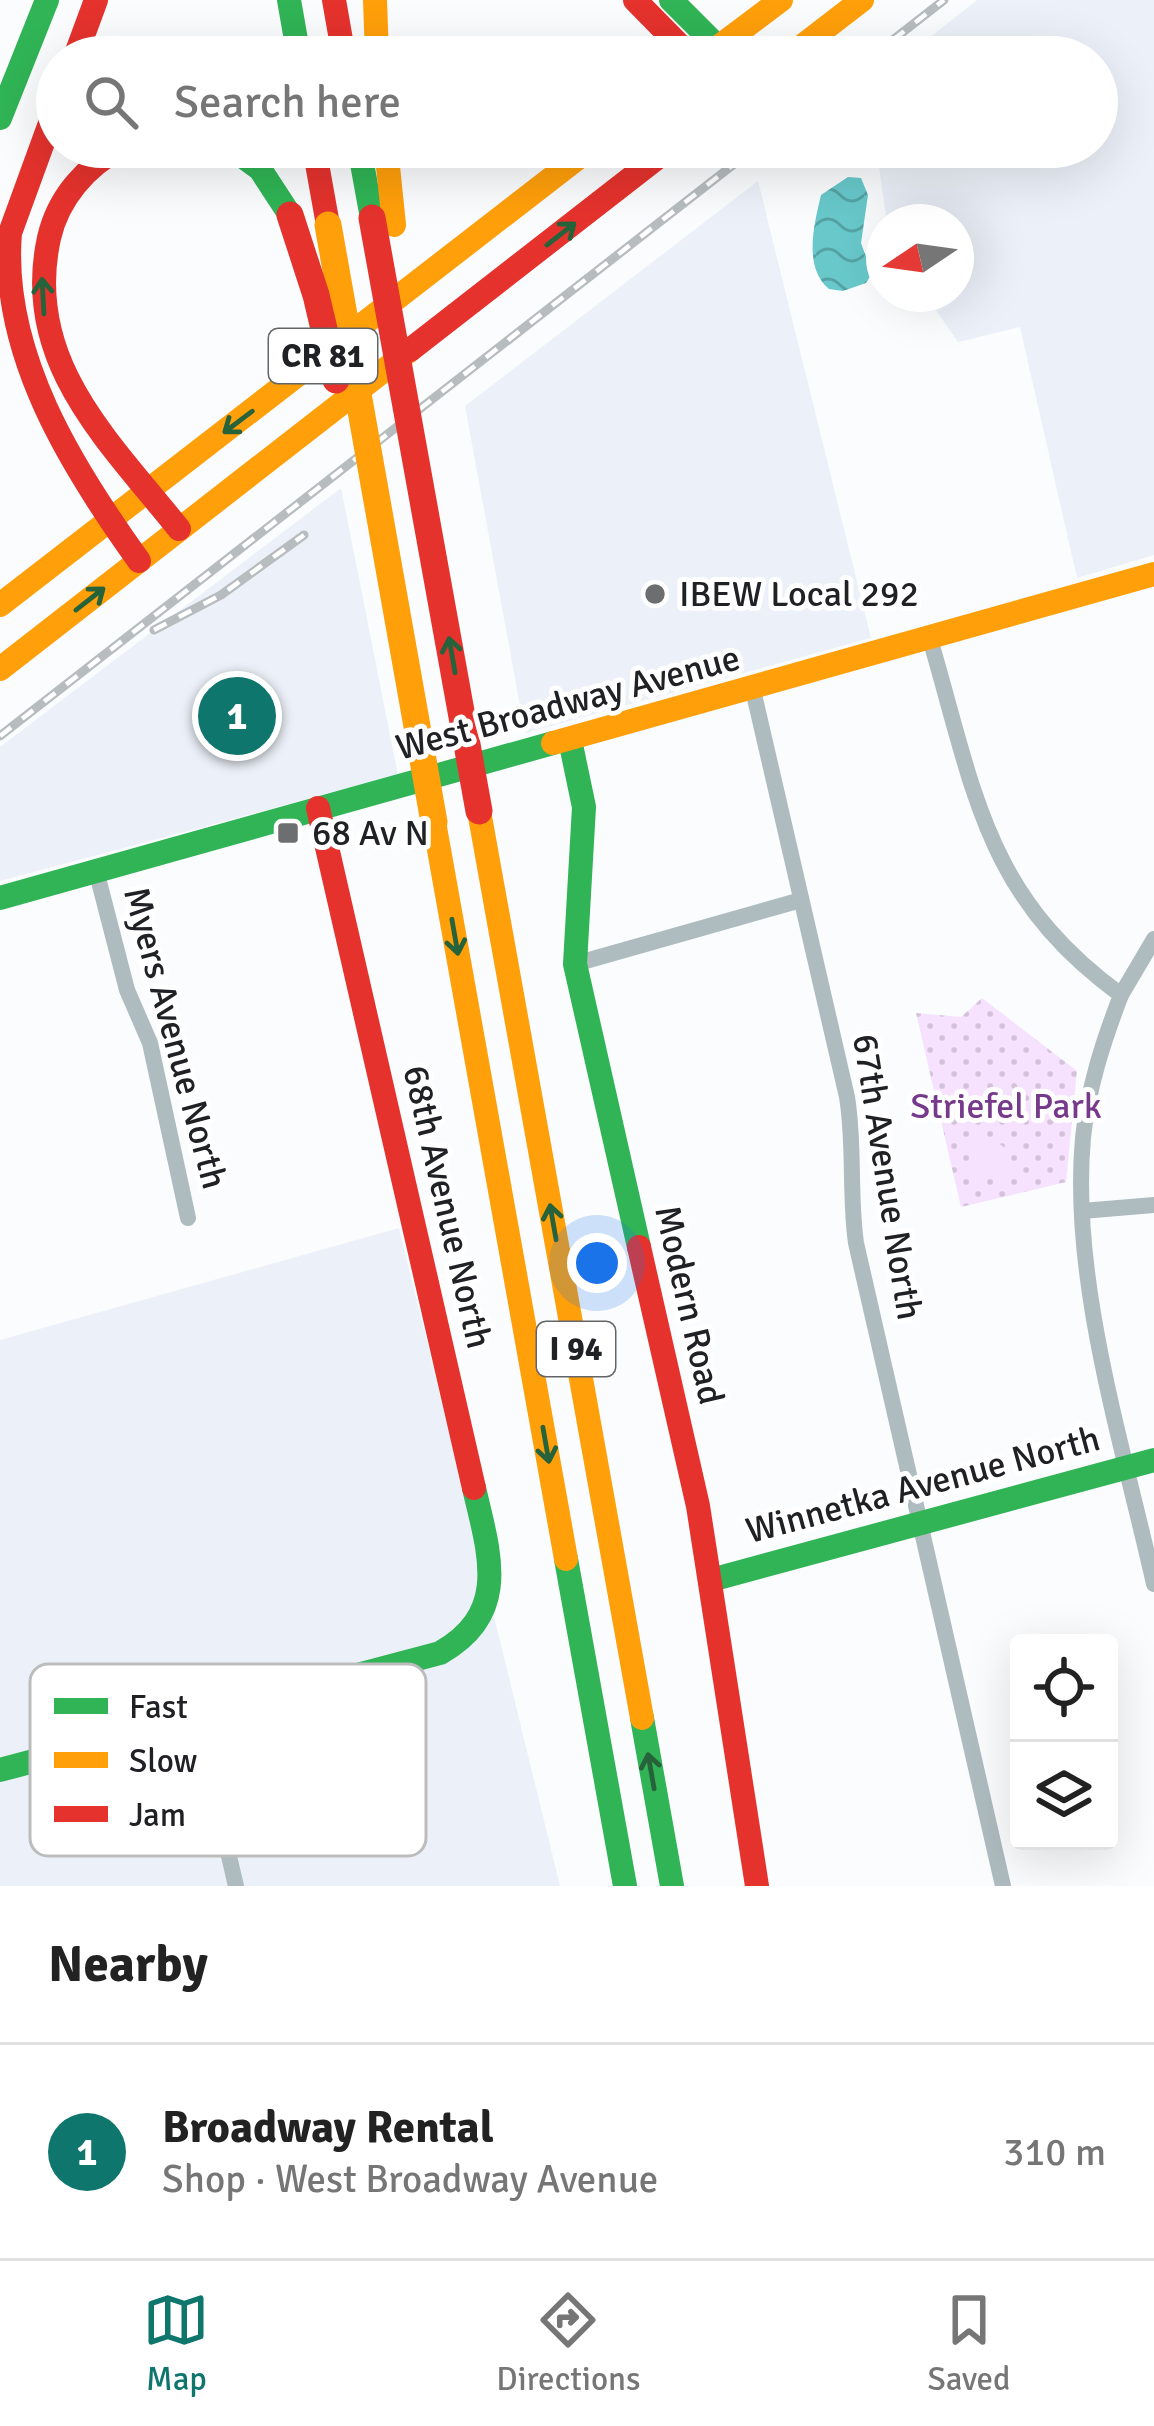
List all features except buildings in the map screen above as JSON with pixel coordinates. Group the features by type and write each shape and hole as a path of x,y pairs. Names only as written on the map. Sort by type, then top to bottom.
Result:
{"main road":[{"path":"0,118 46,0"},
{"path":"83,36 96,0"},
{"path":"289,0 295,36"},
{"path":"334,0 340,36"},
{"path":"375,0 376,36"},
{"path":"635,0 670,36"},
{"path":"671,0 702,36"},
{"path":"738,36 781,0"},
{"path":"815,36 862,0"},
{"path":"36,163 9,238 1,302 3,329 31,406 139,561"},
{"path":"90,168 62,202 47,241 41,286 44,318 62,376 79,405 179,530"},
{"path":"259,168 290,215 316,295 409,683"},
{"name":"I 94","path":"318,168 625,1886"},
{"path":"365,168 382,222"},
{"path":"382,222 385,168"},
{"name":"CR 81","path":"0,605 565,168"},
{"name":"CR 81","path":"0,669 644,168"},
{"name":"I 94","path":"382,222 479,811 672,1886"},
{"name":"West Broadway Avenue","path":"0,898 1154,574"},
{"name":"Modern Road","path":"569,740 584,807 575,964 712,1580 757,1886"},
{"name":"68th Avenue North","path":"319,808 489,1553 491,1588 479,1621 457,1646 400,1664"},
{"name":"Winnetka Avenue North","path":"712,1580 1141,1464"},
{"path":"0,1770 30,1762"}],"street":[{"path":"930,638 995,852 1037,920 1121,995"},
{"name":"67th Avenue North","path":"753,690 853,1133 851,1210 856,1243 1004,1886"},
{"name":"Myers Avenue North","path":"97,874 127,990 150,1043 188,1219"},
{"path":"575,964 801,900"},
{"path":"1154,939 1121,995 1090,1089 1083,1138 1082,1210 1085,1265 1141,1464 1154,1583"},
{"path":"1082,1210 1154,1205"},
{"path":"229,1856 236,1886"}],"shaded area":[{"path":"977,0 1154,0 1154,555 1077,578 1020,327 958,342 937,312 974,312 974,204 884,204 879,168 1118,168 1118,36 932,36"},
{"path":"758,181 871,638 525,733 465,406"},
{"path":"341,488 398,775 0,881 0,747"},
{"path":"399,1228 560,1886 0,1886 0,1340"}],"green space":[{"name":"Striefel Park","path":"982,998 1077,1071 1066,1182 961,1207 916,1013 961,1017"},
{"path":"995,1141 1007,1149 1010,1172 978,1176 967,1144"}],"water":[{"path":"848,177 861,178 868,195 861,243 866,283 843,291 829,289 821,280 813,245 821,195"}],"railway":[{"path":"898,36 944,0"},
{"path":"0,736 729,168"},
{"path":"154,630 221,595 304,535"}],"traffic: fast":[{"path":"0,118 47,0"},
{"path":"289,0 295,36"},
{"path":"671,0 707,36"},
{"path":"259,168 290,215"},
{"path":"363,168 372,218"},
{"path":"570,740 584,807 575,964 639,1247"},
{"path":"0,898 553,743"},
{"path":"711,1580 1154,1460"},
{"path":"399,1664 440,1653 462,1637 486,1600 489,1558 474,1488"},
{"path":"566,1559 625,1886"},
{"path":"642,1718 672,1886"},
{"path":"0,1770 30,1762"}],"traffic: slow":[{"path":"375,0 376,36"},
{"path":"733,36 781,0"},
{"path":"815,36 862,0"},
{"path":"388,168 394,225"},
{"path":"0,605 565,168"},
{"path":"328,225 434,822"},
{"path":"0,669 410,350"},
{"path":"553,743 1154,574"},
{"path":"479,811 642,1718"},
{"path":"434,822 566,1559"}],"traffic: jam":[{"path":"83,36 96,0"},
{"path":"334,0 340,36"},
{"path":"635,0 670,36"},
{"path":"36,162 10,233 17,322 46,408 90,488 139,561"},
{"path":"93,168 75,185 53,223 44,282 48,323 77,396 179,529"},
{"path":"318,168 328,225"},
{"path":"410,350 644,168"},
{"path":"290,215 336,380"},
{"path":"372,218 479,811"},
{"path":"318,808 474,1488"},
{"path":"639,1247 698,1506 757,1886"}],"place":[{"name":"IBEW Local 292","path":"655,594"},
{"name":"Broadway Rental","path":"237,716"},
{"name":"68 Av N","path":"288,833"}]}
